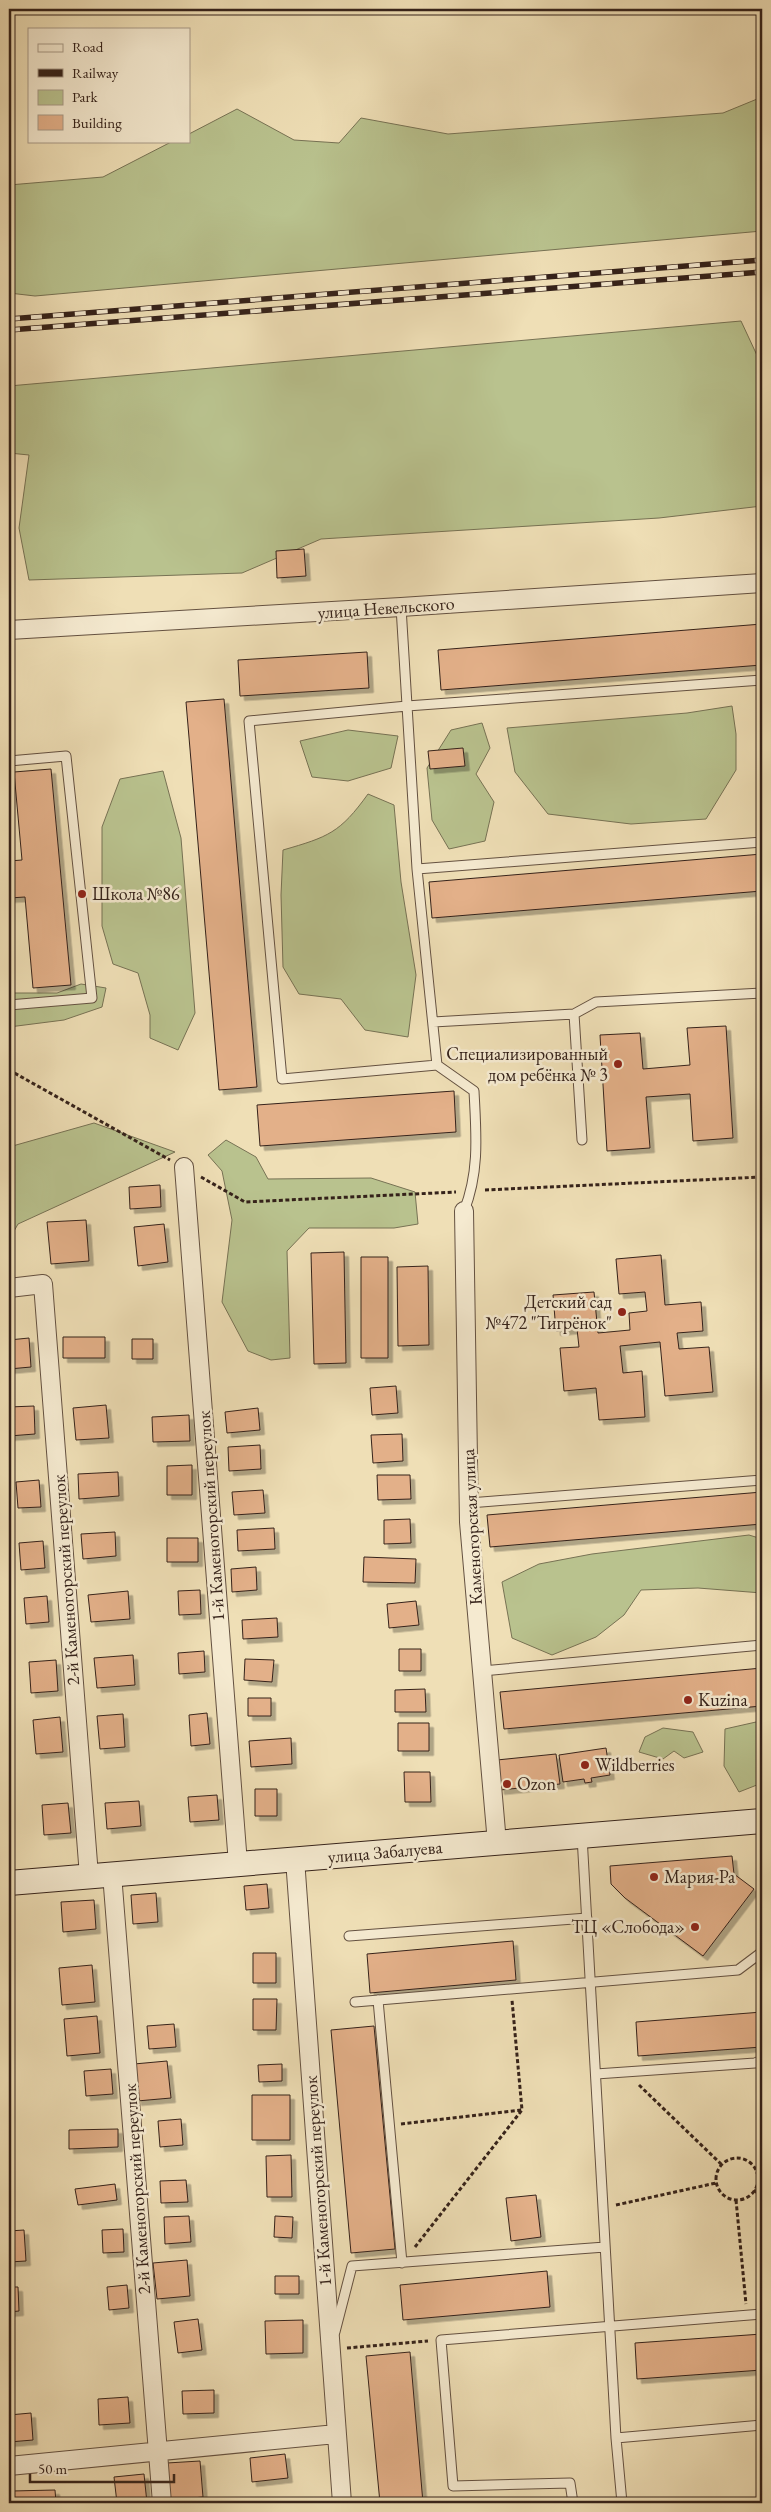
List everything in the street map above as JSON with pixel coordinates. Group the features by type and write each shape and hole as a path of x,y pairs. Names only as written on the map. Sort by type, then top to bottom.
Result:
{"street":[{"name":"улица Невельского","path":"9,630 762,583"},
{"name":"1-й Каменогорский переулок","path":"184,1167 238,1864"},
{"name":"Каменогорская улица","path":"464,1210 469,1503 497,1843"},
{"name":"2-й Каменогорский переулок","path":"9,1288 43,1284 162,2503"},
{"name":"улица Забалуева","path":"9,1883 762,1821"},
{"name":"1-й Каменогорский переулок","path":"295,1859 342,2503"},
{"path":"9,2466 336,2434"}],"lane":[{"path":"401,607 417,869 438,1065"},
{"path":"464,1210 472,1191 477,1158 474,1091 438,1065 282,1079 249,721 408,706 762,680"},
{"path":"9,761 66,756 92,998 9,1005"},
{"path":"417,869 762,842"},
{"path":"433,1022 574,1014 596,1002 762,993"},
{"path":"574,1014 582,1140"},
{"path":"469,1503 762,1480"},
{"path":"482,1671 762,1645"},
{"path":"582,1836 616,2438 622,2503"},
{"path":"349,1936 587,1918"},
{"path":"355,2002 738,1970 762,1952"},
{"path":"378,2000 402,2263"},
{"path":"596,2074 755,2063 762,2060"},
{"path":"330,2349 352,2266 605,2247"},
{"path":"573,2503 570,2483 453,2486 441,2340 762,2314"},
{"path":"616,2438 762,2424"}],"path":[{"path":"9,1070 245,1202 762,1177"},
{"path":"402,2263 522,2110 511,1989"},
{"path":"625,2072 721,2164"},
{"path":"390,2126 522,2110"},
{"path":"733,2158 747,2160 760,2177 754,2190 743,2199 736,2200 723,2195 716,2183 717,2170 721,2164 733,2158"},
{"path":"603,2207 716,2183"},
{"path":"754,2190 762,2197"},
{"path":"736,2200 747,2316"},
{"path":"330,2349 441,2340"}],"green space":[{"path":"762,97 762,231 35,296 9,293 9,185 103,177 171,142 190,142 190,133 237,109 294,140 339,143 361,118 448,134 723,113"},
{"path":"741,321 762,366 762,506 659,518 321,539 242,573 29,580 19,528 29,455 9,453 9,386"},
{"path":"732,706 736,734 736,770 706,819 631,824 548,814 515,772 507,728 687,713"},
{"path":"482,723 490,748 476,774 494,802 485,841 449,849 432,820 427,768 451,730"},
{"path":"348,730 398,736 391,768 348,781 312,777 300,741"},
{"path":"163,771 181,838 195,1013 178,1050 150,1038 150,1015 138,973 113,964 102,926 102,827 120,779"},
{"path":"368,794 394,805 401,882 416,975 408,1037 365,1030 341,999 299,994 283,967 281,895 283,850 332,832 349,817"},
{"path":"81,984 106,988 102,1007 64,1020 9,1027 9,993 57,993"},
{"path":"94,1123 175,1152 18,1224 9,1240 9,1147"},
{"path":"226,1140 256,1157 268,1179 371,1178 415,1192 418,1224 394,1228 309,1228 287,1251 290,1358 271,1360 248,1351 222,1302 232,1220 222,1171 208,1155"},
{"path":"749,1535 762,1539 762,1593 698,1588 641,1590 624,1615 596,1637 552,1655 512,1638 502,1582 539,1564 592,1554"},
{"path":"756,1722 762,1728 762,1783 739,1792 724,1766 725,1729"},
{"path":"663,1728 693,1732 703,1752 684,1758 674,1751 663,1759 639,1752 645,1737"}],"building":[{"path":"304,549 306,576 277,578 276,551"},
{"path":"762,624 762,665 441,690 438,650"},
{"path":"367,652 369,688 240,696 238,660"},
{"path":"224,699 257,1087 219,1090 186,702"},
{"path":"463,748 465,766 430,769 428,751"},
{"path":"51,769 71,985 33,988 25,897 9,898 9,861 22,860 14,772"},
{"path":"762,854 762,891 432,918 429,882"},
{"path":"726,1026 733,1138 693,1141 690,1094 646,1097 650,1148 607,1151 600,1035 640,1033 643,1069 690,1065 687,1028"},
{"path":"454,1091 456,1132 260,1146 257,1105"},
{"path":"160,1185 161,1207 130,1209 129,1187"},
{"path":"86,1220 89,1261 51,1264 47,1222"},
{"path":"164,1224 168,1262 138,1266 134,1227"},
{"path":"344,1252 346,1363 314,1364 311,1253"},
{"path":"661,1255 665,1305 701,1302 703,1331 677,1333 679,1349 709,1347 713,1392 665,1396 660,1342 620,1346 623,1373 642,1371 645,1417 599,1420 596,1388 564,1391 560,1348 579,1347 577,1329 556,1331 553,1295 594,1292 598,1333 630,1330 629,1313 647,1311 645,1292 619,1294 616,1259"},
{"path":"361,1257 388,1257 388,1358 361,1358"},
{"path":"428,1266 429,1345 398,1346 397,1267"},
{"path":"63,1337 105,1337 105,1358 63,1358"},
{"path":"29,1338 31,1367 9,1369 9,1340"},
{"path":"132,1339 153,1339 153,1359 132,1359"},
{"path":"396,1386 398,1413 372,1415 370,1388"},
{"path":"106,1405 109,1438 76,1440 73,1408"},
{"path":"34,1406 35,1434 9,1436 9,1407"},
{"path":"258,1408 260,1430 227,1433 225,1412"},
{"path":"189,1415 190,1441 153,1442 152,1417"},
{"path":"402,1434 403,1461 373,1463 371,1435"},
{"path":"260,1445 261,1469 229,1471 228,1447"},
{"path":"192,1465 192,1495 167,1495 167,1466"},
{"path":"118,1472 119,1496 79,1499 78,1474"},
{"path":"377,1475 410,1475 411,1499 378,1500"},
{"path":"39,1480 41,1507 18,1508 16,1482"},
{"path":"263,1490 265,1513 234,1515 232,1492"},
{"path":"762,1492 762,1524 490,1547 487,1515"},
{"path":"410,1519 411,1543 384,1544 384,1520"},
{"path":"274,1528 275,1549 238,1551 237,1530"},
{"path":"115,1532 116,1556 83,1559 81,1534"},
{"path":"167,1538 198,1538 198,1562 167,1562"},
{"path":"43,1541 45,1568 21,1570 19,1543"},
{"path":"364,1557 416,1559 415,1583 363,1582"},
{"path":"256,1567 257,1590 232,1592 231,1569"},
{"path":"200,1590 201,1614 179,1615 178,1591"},
{"path":"128,1591 130,1619 91,1622 88,1595"},
{"path":"47,1596 49,1622 26,1624 24,1598"},
{"path":"416,1601 419,1625 389,1628 387,1604"},
{"path":"277,1618 278,1637 243,1639 242,1620"},
{"path":"399,1649 421,1649 421,1671 399,1671"},
{"path":"204,1651 205,1672 179,1674 178,1653"},
{"path":"133,1655 135,1685 97,1688 94,1658"},
{"path":"245,1659 274,1660 272,1682 244,1680"},
{"path":"56,1660 58,1691 31,1693 29,1662"},
{"path":"762,1668 762,1706 504,1729 500,1692"},
{"path":"425,1689 426,1712 395,1712 395,1690"},
{"path":"248,1698 271,1698 271,1716 248,1716"},
{"path":"207,1713 210,1744 191,1746 189,1715"},
{"path":"123,1714 125,1747 100,1749 97,1716"},
{"path":"60,1717 63,1752 36,1754 33,1720"},
{"path":"398,1723 429,1723 429,1751 398,1751"},
{"path":"291,1738 292,1764 251,1767 249,1741"},
{"name":"Wildberries","path":"606,1748 610,1775 591,1778 592,1782 585,1783 584,1779 563,1782 559,1755"},
{"path":"556,1754 560,1784 500,1790 497,1760"},
{"path":"404,1772 430,1772 431,1802 405,1802"},
{"path":"255,1789 277,1789 277,1816 255,1816"},
{"path":"217,1795 219,1820 190,1822 188,1797"},
{"path":"139,1801 141,1826 107,1829 105,1803"},
{"path":"68,1803 71,1833 44,1835 42,1805"},
{"name":"ТЦ «Слобода»","path":"732,1856 734,1874 754,1889 703,1956 625,1898 611,1884 610,1866"},
{"path":"267,1884 269,1908 246,1910 244,1886"},
{"path":"156,1893 158,1922 133,1924 131,1895"},
{"path":"94,1900 96,1929 63,1932 61,1902"},
{"path":"513,1941 516,1980 370,1993 367,1954"},
{"path":"253,1953 276,1953 276,1983 253,1983"},
{"path":"92,1965 95,2002 62,2005 59,1968"},
{"path":"253,1999 277,1999 276,2030 253,2030"},
{"path":"762,2012 762,2047 638,2056 636,2022"},
{"path":"97,2016 100,2053 67,2056 64,2019"},
{"path":"174,2024 176,2047 149,2049 147,2026"},
{"path":"374,2026 395,2249 351,2253 331,2030"},
{"path":"167,2061 171,2098 137,2101 134,2064"},
{"path":"282,2064 282,2081 259,2082 258,2065"},
{"path":"111,2069 113,2094 86,2096 84,2071"},
{"path":"252,2095 290,2095 290,2140 252,2140"},
{"path":"181,2119 183,2145 160,2147 158,2121"},
{"path":"118,2129 118,2147 69,2149 69,2130"},
{"path":"291,2155 292,2197 267,2197 266,2156"},
{"path":"186,2180 188,2202 161,2203 160,2181"},
{"path":"115,2184 117,2200 78,2205 75,2189"},
{"path":"536,2195 541,2237 511,2241 506,2198"},
{"path":"189,2216 191,2242 165,2244 164,2217"},
{"path":"275,2216 293,2217 292,2238 274,2237"},
{"path":"123,2229 124,2252 103,2253 102,2230"},
{"path":"24,2230 26,2261 9,2262 9,2231"},
{"path":"187,2260 190,2296 157,2299 153,2263"},
{"path":"547,2271 550,2307 403,2320 400,2285"},
{"path":"275,2276 299,2276 299,2294 275,2294"},
{"path":"127,2285 129,2308 109,2310 107,2287"},
{"path":"9,2287 18,2287 19,2311 9,2312"},
{"path":"198,2319 202,2350 178,2353 174,2322"},
{"path":"303,2320 303,2353 266,2354 265,2321"},
{"path":"762,2334 762,2370 637,2379 635,2343"},
{"path":"410,2352 423,2503 380,2503 366,2356"},
{"path":"214,2390 214,2413 183,2414 182,2391"},
{"path":"128,2397 130,2423 99,2425 98,2399"},
{"path":"31,2413 33,2440 9,2442 9,2415"},
{"path":"285,2454 288,2478 252,2482 250,2458"},
{"path":"200,2461 203,2497 170,2500 167,2463"},
{"path":"144,2474 147,2503 117,2503 114,2477"},
{"path":"55,2490 56,2503 12,2503 12,2491"}],"railway":[{"path":"9,319 762,260"},
{"path":"9,330 762,272"}],"place":[{"name":"Школа №86","path":"82,894"},
{"name":"Специализированный дом ребёнка № 3","path":"618,1064"},
{"name":"Детский сад №472 \"Тигрёнок\"","path":"622,1312"},
{"name":"Kuzina","path":"688,1700"},
{"name":"Wildberries","path":"585,1765"},
{"name":"Ozon","path":"507,1784"},
{"name":"Мария-Ра","path":"654,1877"},
{"name":"ТЦ «Слобода»","path":"695,1927"}]}
